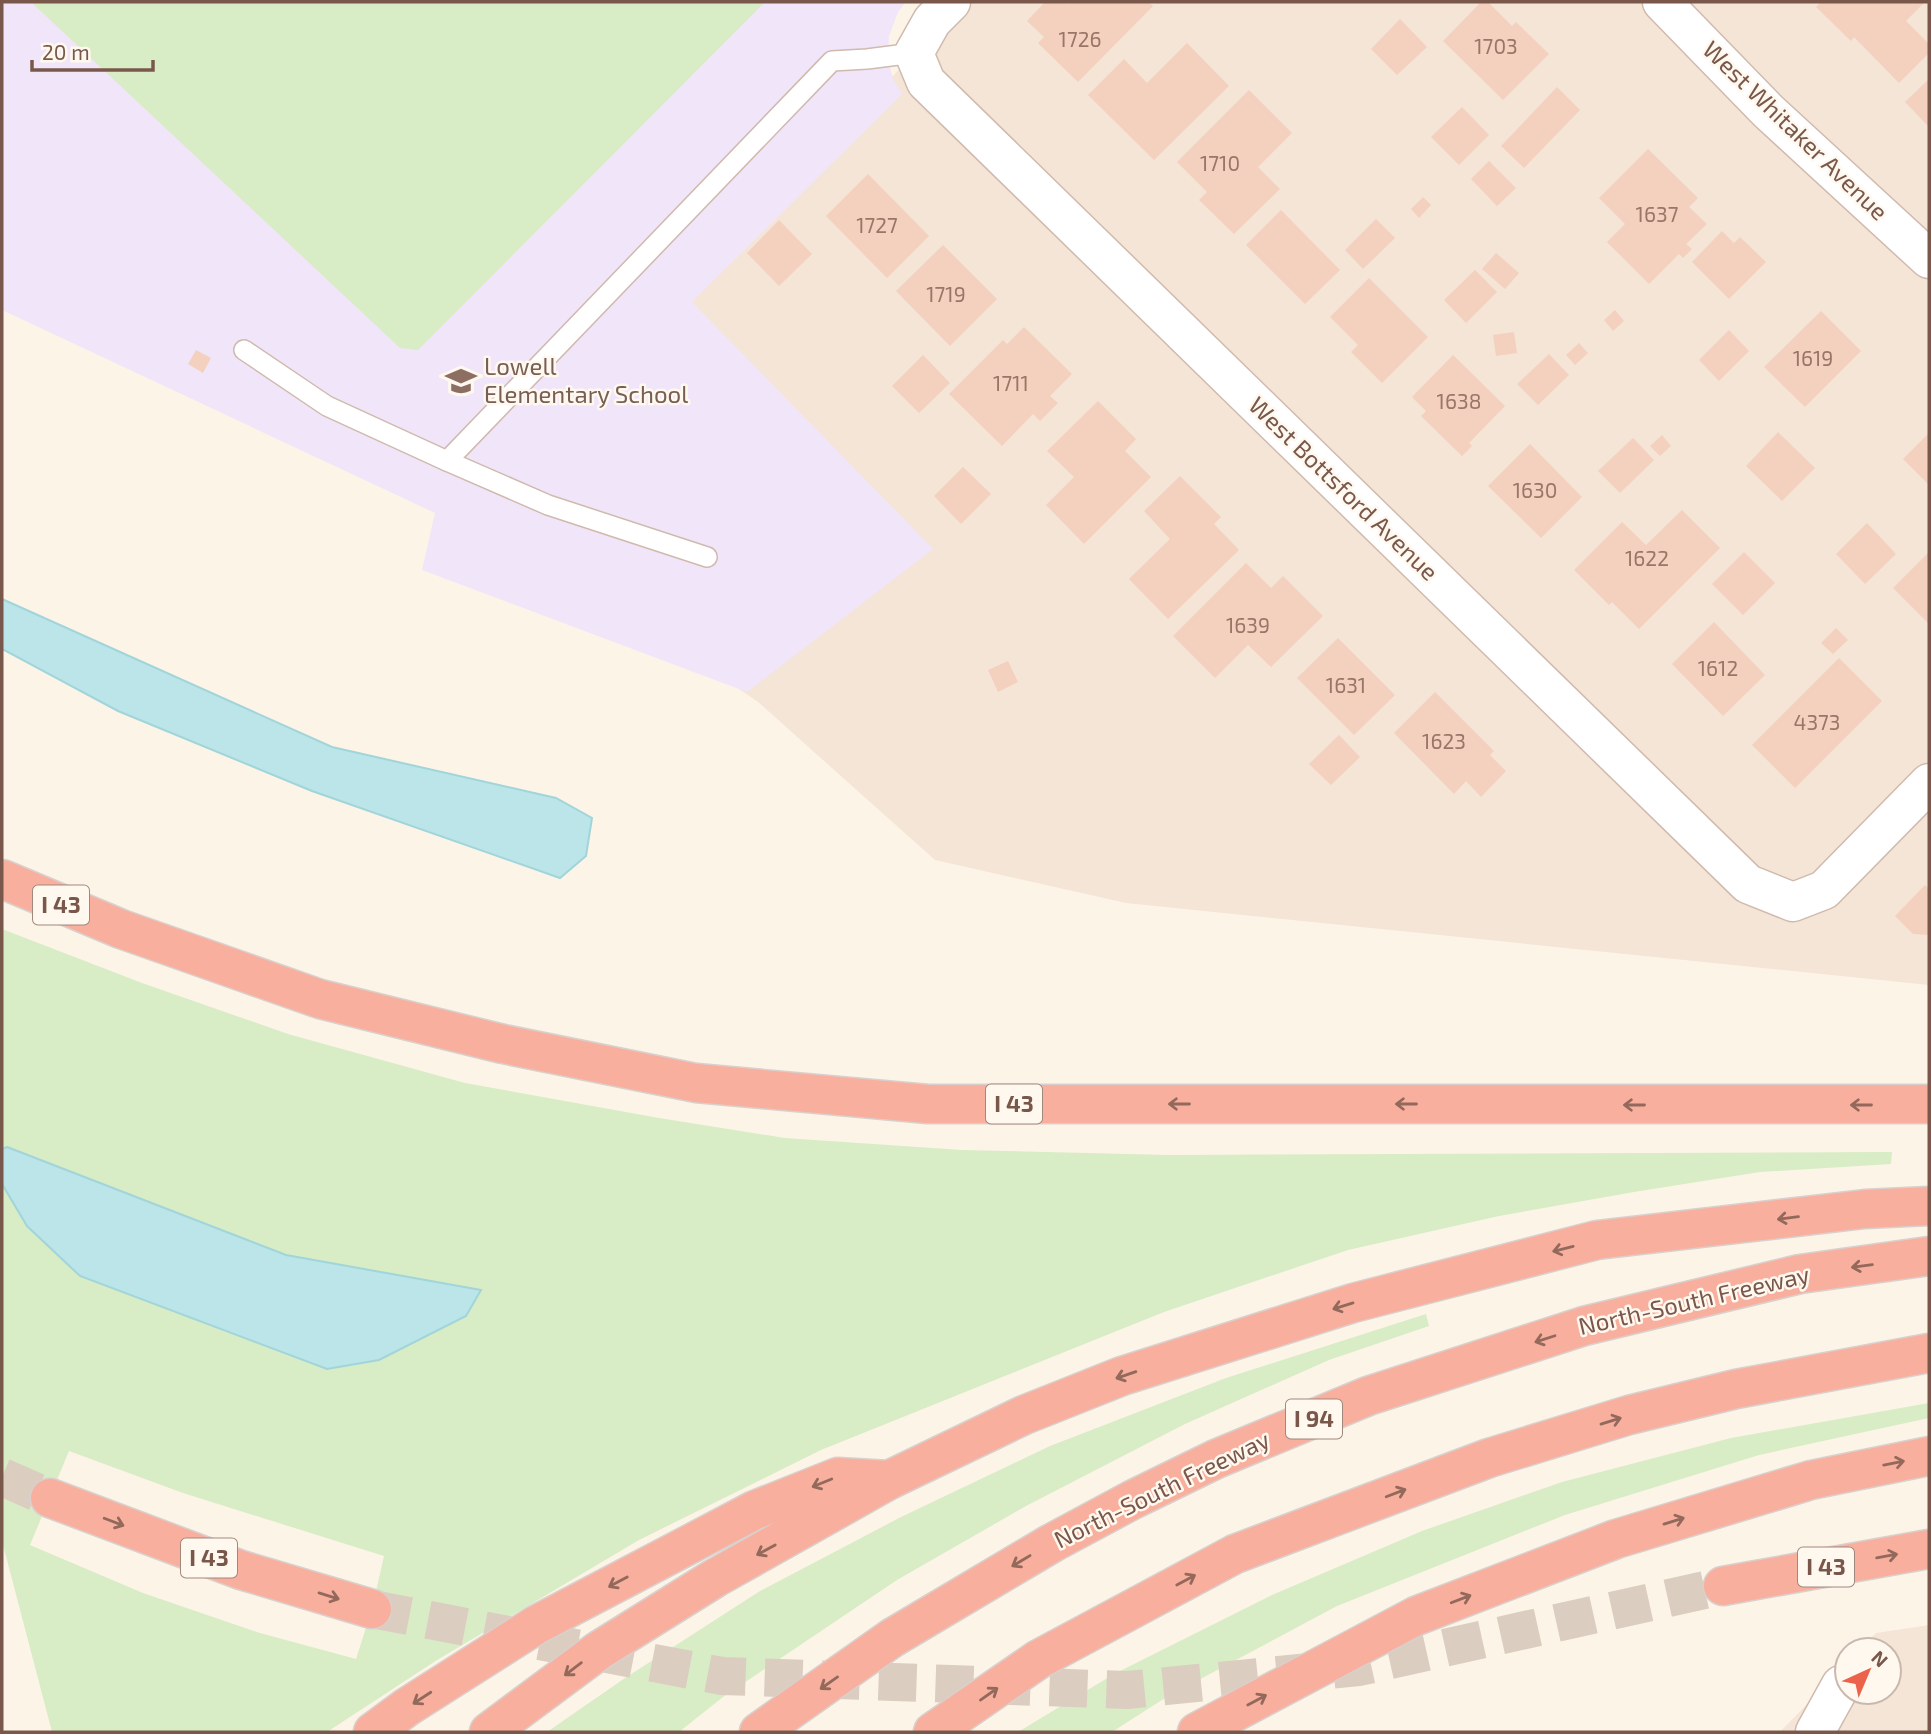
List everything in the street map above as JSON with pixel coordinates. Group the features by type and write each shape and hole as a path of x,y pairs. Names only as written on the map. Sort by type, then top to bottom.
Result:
{"highway":[{"name":"I 43","path":"2,879 121,929 320,999 503,1044 696,1083 928,1104 1929,1104"},
{"path":"489,1732 598,1651 715,1578 889,1480 1024,1415 1122,1376 1353,1303 1597,1241 1865,1209 1929,1206"},
{"name":"North-South Freeway","path":"759,1732 892,1639 1052,1543 1216,1459 1368,1396 1584,1326 1800,1274 1929,1256"},
{"path":"933,1732 1039,1659 1235,1554 1489,1458 1629,1415 1736,1389 1929,1353"},
{"path":"1197,1732 1416,1616 1616,1539 1811,1480 1929,1456"},
{"path":"373,1732 407,1707 536,1625 755,1510 838,1477 889,1480"},
{"name":"I 43","path":"50,1498 242,1570 372,1609"},
{"name":"I 43","path":"1723,1586 1929,1549"}],"street":[{"path":"914,52 932,20 951,2"},
{"name":"West Whitaker Avenue","path":"1662,2 1768,111 1929,259"},
{"name":"West Bottsford Avenue","path":"914,52 926,82 1748,884 1793,902 1824,890 1929,783"},
{"path":"1815,1732 1833,1699"}],"lane":[{"path":"447,461 832,61 914,52"},
{"path":"244,350 327,406 447,461 548,505 707,557"}],"shaded area":[{"name":"Lowell Elementary School","path":"2,2 906,2 898,12 889,36 888,59 893,79 902,94 692,302 933,549 747,692 422,570 435,513 2,310"},
{"path":"951,2 1929,2 1929,985 1126,903 935,860 758,702 487,516 914,53"},
{"path":"1929,1625 1929,1732 1780,1732 1833,1677 1833,1706 1903,1706 1903,1636 1873,1636 1876,1633"}],"green space":[{"path":"31,2 765,2 418,350 400,348"},
{"path":"2,929 142,983 288,1034 465,1083 785,1138 962,1150 1169,1155 1892,1152 1891,1164 1760,1172 1499,1216 1348,1250 1164,1312 821,1450 639,1540 437,1660 327,1732 52,1732 2,1541","holes":["69,1451 183,1493 384,1556 372,1609 356,1659 260,1633 143,1593 30,1545"]},
{"path":"1426,1314 1429,1326 1329,1360 1185,1424 1026,1506 897,1580 723,1697 679,1732 547,1732 760,1591 901,1517 1050,1446 1226,1378"},
{"path":"1929,1403 1929,1418 1759,1455 1565,1515 1337,1606 1165,1698 1112,1732 1018,1732 1114,1674 1272,1595 1422,1531 1562,1482 1731,1438"}],"water":[{"path":"2,599 332,747 556,798 592,818 586,856 560,878 312,791 118,711 2,649"},
{"path":"7,1147 286,1255 481,1290 466,1316 379,1360 327,1369 80,1276 27,1226 2,1184 2,1149"}],"building":[{"path":"1045,2 1148,2 1153,6 1078,82 1038,43 1044,37 1027,21"},
{"path":"1481,2 1488,2 1512,26 1516,22 1549,54 1503,100 1443,41"},
{"path":"1821,2 1925,2 1906,21 1929,44 1929,53 1899,83 1854,37 1851,41 1816,7"},
{"path":"1400,19 1427,47 1397,75 1371,49"},
{"path":"1187,43 1229,86 1154,160 1088,95 1124,59 1147,83"},
{"path":"1929,79 1929,127 1905,102"},
{"path":"1557,87 1580,110 1524,168 1501,146"},
{"path":"1249,90 1292,133 1258,167 1280,189 1234,234 1199,200 1207,192 1177,162"},
{"path":"1462,107 1489,135 1459,165 1431,137"},
{"path":"1648,149 1698,198 1689,207 1707,224 1686,244 1692,249 1683,258 1679,254 1649,284 1607,242 1625,224 1599,198"},
{"path":"1489,161 1516,188 1497,206 1471,179"},
{"path":"868,174 929,236 887,278 826,216"},
{"path":"1423,197 1431,205 1419,218 1411,209"},
{"path":"1281,210 1340,270 1305,304 1246,245"},
{"path":"1376,219 1395,238 1363,269 1345,250"},
{"path":"779,220 812,254 779,286 747,253"},
{"path":"1722,231 1734,243 1740,237 1766,262 1729,299 1692,262"},
{"path":"943,245 997,299 950,346 896,291"},
{"path":"1496,253 1519,273 1505,289 1482,269"},
{"path":"1475,270 1497,292 1466,323 1444,300"},
{"path":"1369,278 1428,337 1382,383 1351,352 1358,345 1330,317"},
{"path":"1615,310 1624,321 1613,331 1604,320"},
{"path":"1821,311 1861,351 1805,407 1764,367"},
{"path":"1024,327 1072,374 1050,396 1058,403 1040,421 1033,414 1002,446 949,394 1003,340 1007,344"},
{"path":"1729,330 1749,351 1719,381 1699,360"},
{"path":"1514,332 1517,353 1496,356 1493,335"},
{"path":"1579,343 1588,353 1575,365 1566,355"},
{"path":"196,350 211,358 203,373 188,364"},
{"path":"1549,354 1569,375 1538,405 1517,384"},
{"path":"923,355 950,383 919,413 892,386"},
{"path":"1453,355 1505,406 1469,443 1472,446 1462,456 1421,416 1426,411 1412,397"},
{"path":"1098,401 1136,439 1125,451 1151,477 1084,544 1046,505 1074,477 1047,451"},
{"path":"1778,432 1815,468 1782,501 1746,466"},
{"path":"1929,433 1929,485 1903,459"},
{"path":"1662,435 1671,446 1660,456 1650,446"},
{"path":"1633,438 1654,460 1620,493 1598,471"},
{"path":"1530,444 1582,497 1541,538 1488,486"},
{"path":"963,467 991,494 961,524 934,496"},
{"path":"1180,476 1221,517 1214,524 1239,550 1168,619 1129,579 1170,539 1144,511"},
{"path":"1682,510 1720,548 1639,629 1612,602 1609,605 1574,570 1622,522 1646,545"},
{"path":"1867,523 1896,554 1865,584 1836,554"},
{"path":"1744,552 1775,583 1743,615 1712,584"},
{"path":"1929,552 1929,624 1893,588"},
{"path":"1246,563 1271,588 1283,576 1323,616 1271,667 1248,645 1215,678 1173,636"},
{"path":"1714,622 1765,675 1723,716 1672,664"},
{"path":"1836,628 1848,640 1833,654 1821,643"},
{"path":"1338,638 1395,695 1354,735 1297,678"},
{"path":"1839,658 1882,701 1795,788 1752,745"},
{"path":"1008,661 1018,682 998,692 988,670"},
{"path":"1435,692 1494,751 1490,755 1506,771 1481,797 1466,781 1454,794 1394,733"},
{"path":"1339,735 1360,757 1331,785 1309,764"},
{"path":"1925,885 1929,889 1929,935 1913,934 1895,916"}],"tunnel":[{"path":"2,1477 50,1498"},
{"path":"372,1609 722,1676 1127,1690 1359,1667 1723,1586"}],"place":[{"name":"Lowell Elementary School","path":"461,381"}]}
